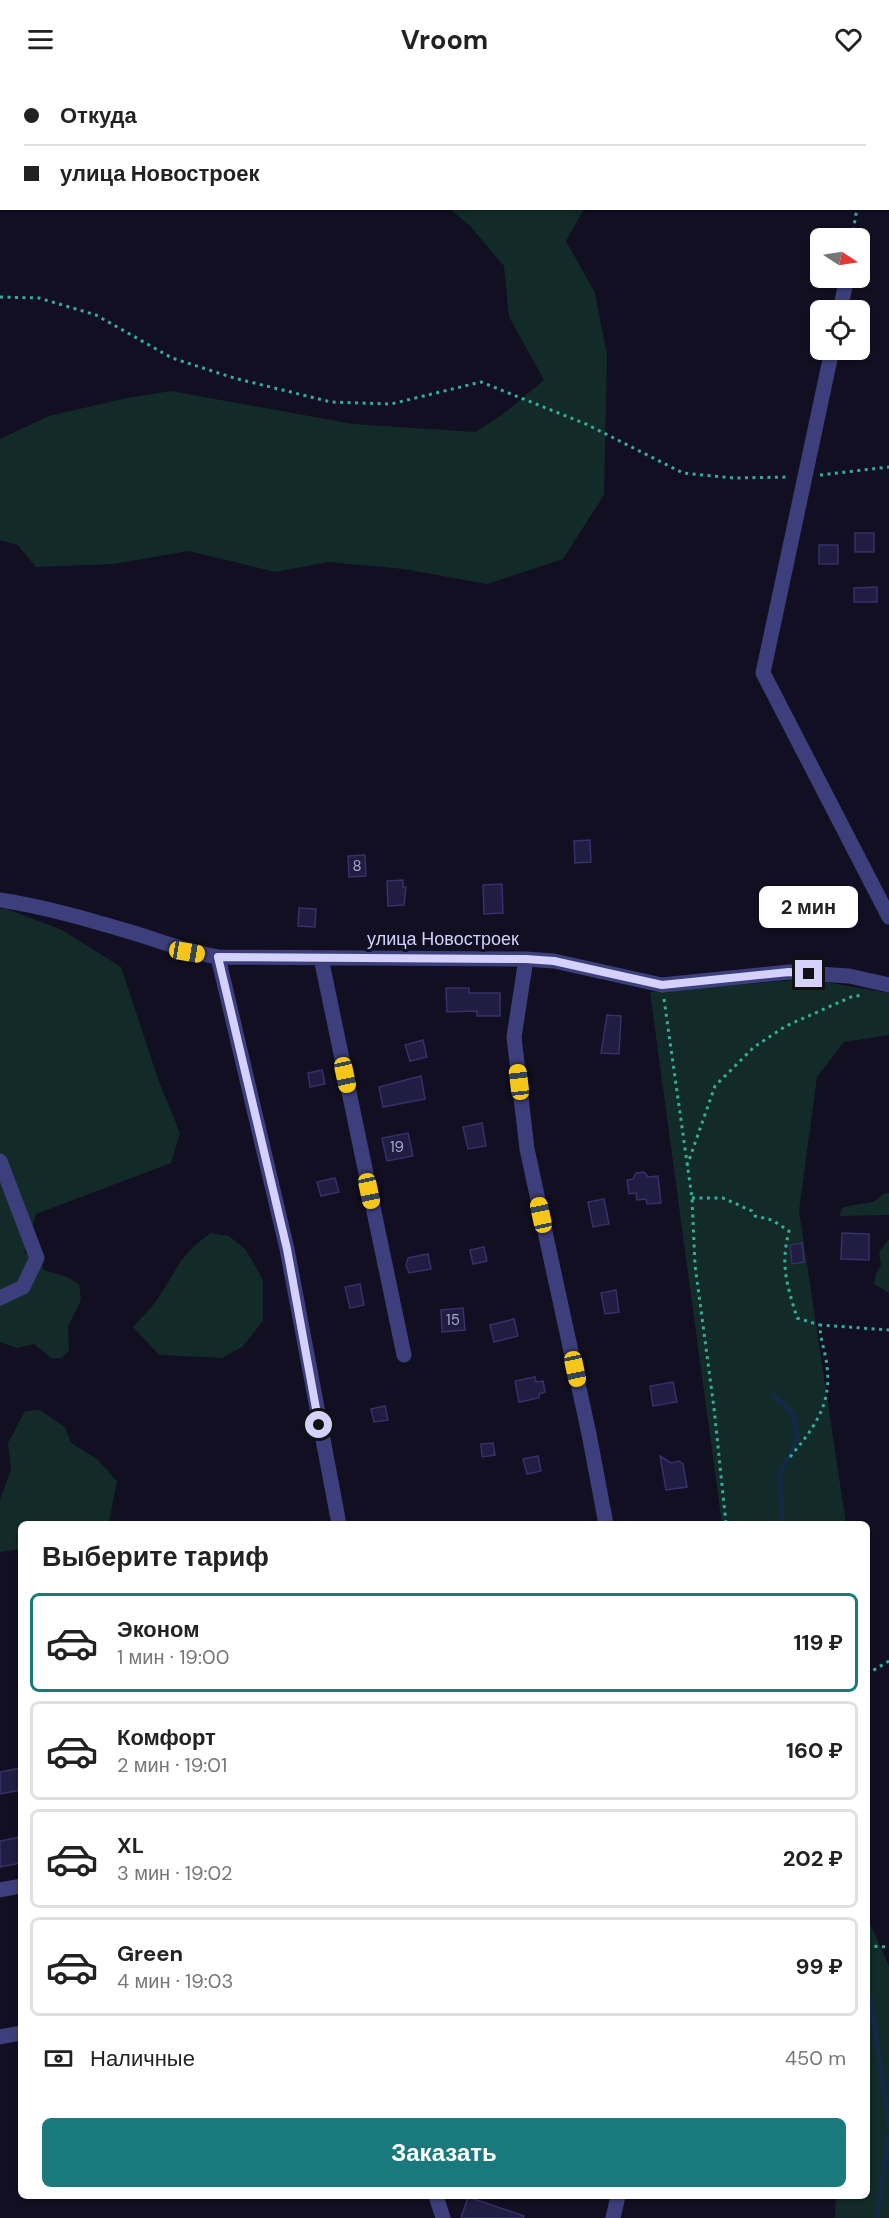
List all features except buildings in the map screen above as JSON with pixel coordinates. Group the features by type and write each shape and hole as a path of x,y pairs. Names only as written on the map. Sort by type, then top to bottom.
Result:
{"street":[{"path":"830,360 763,673 889,917"},
{"name":"улица Новостроек","path":"0,900 44,907 147,937 187,952 218,957 526,959 554,961 662,985 789,972 849,976 889,985"},
{"path":"218,957 287,1249 338,1521"},
{"path":"321,958 404,1354"},
{"path":"526,959 514,1037 527,1149 589,1434 605,1521"},
{"path":"0,1161 36,1258 23,1287 0,1298"},
{"path":"0,1890 18,1887"},
{"path":"0,2037 18,2034"},
{"path":"437,2199 442,2218"},
{"path":"613,2218 617,2199"}],"path":[{"path":"854,228 857,210"},
{"path":"0,297 39,297 96,315 172,358 234,378 331,402 391,404 481,382 586,424 683,473 734,478 805,477 889,467"},
{"path":"662,985 692,1198 694,1265 714,1408 726,1521"},
{"path":"687,1168 715,1086 753,1047 797,1022 851,997 870,993"},
{"path":"692,1198 723,1198 752,1211 755,1216 772,1220 789,1231 784,1253 784,1274 797,1318 820,1325 889,1330"},
{"path":"790,1456 810,1432 824,1408 828,1394 827,1367 820,1325"},
{"path":"870,1672 889,1661"},
{"path":"870,1946 889,1947"}],"green space":[{"path":"451,210 583,210 566,241 595,293 607,355 604,495 563,559 487,584 404,569 328,562 275,572 189,551 113,564 36,567 18,545 0,540 0,439 49,416 127,398 171,391 353,424 475,432 502,415 544,380 509,317 504,266 471,227"},
{"path":"0,909 7,909 62,930 121,967 158,1079 180,1133 171,1163 36,1214 24,1254 29,1253 40,1259 44,1270 67,1277 79,1284 81,1300 68,1326 69,1350 62,1358 51,1358 34,1344 17,1348 0,1342"},
{"path":"808,979 889,993 889,1035 844,1042 817,1077 799,1211 846,1521 722,1521 650,992"},
{"path":"885,1193 889,1193 889,1215 839,1216 843,1207 873,1202"},
{"path":"211,1233 229,1236 246,1250 263,1280 263,1321 242,1347 222,1358 159,1355 133,1327 155,1302 185,1256"},
{"path":"889,1239 889,1293 874,1284 876,1273 881,1265 879,1252"},
{"path":"40,1410 65,1427 71,1443 97,1459 117,1481 109,1521 18,1521 18,1549 0,1552 0,1500 11,1470 8,1443 25,1411"},
{"path":"870,1924 889,1966 889,2218 835,2218 836,2199 870,2199"}],"waterway":[{"path":"773,1395 793,1414 798,1440 780,1473 782,1521"},
{"path":"870,1999 889,2126"},
{"path":"877,2218 889,2134"}],"route":[{"path":"319,1425 287,1249 235,1021 218,957 526,959 554,961 662,985 789,972 809,974"}]}
